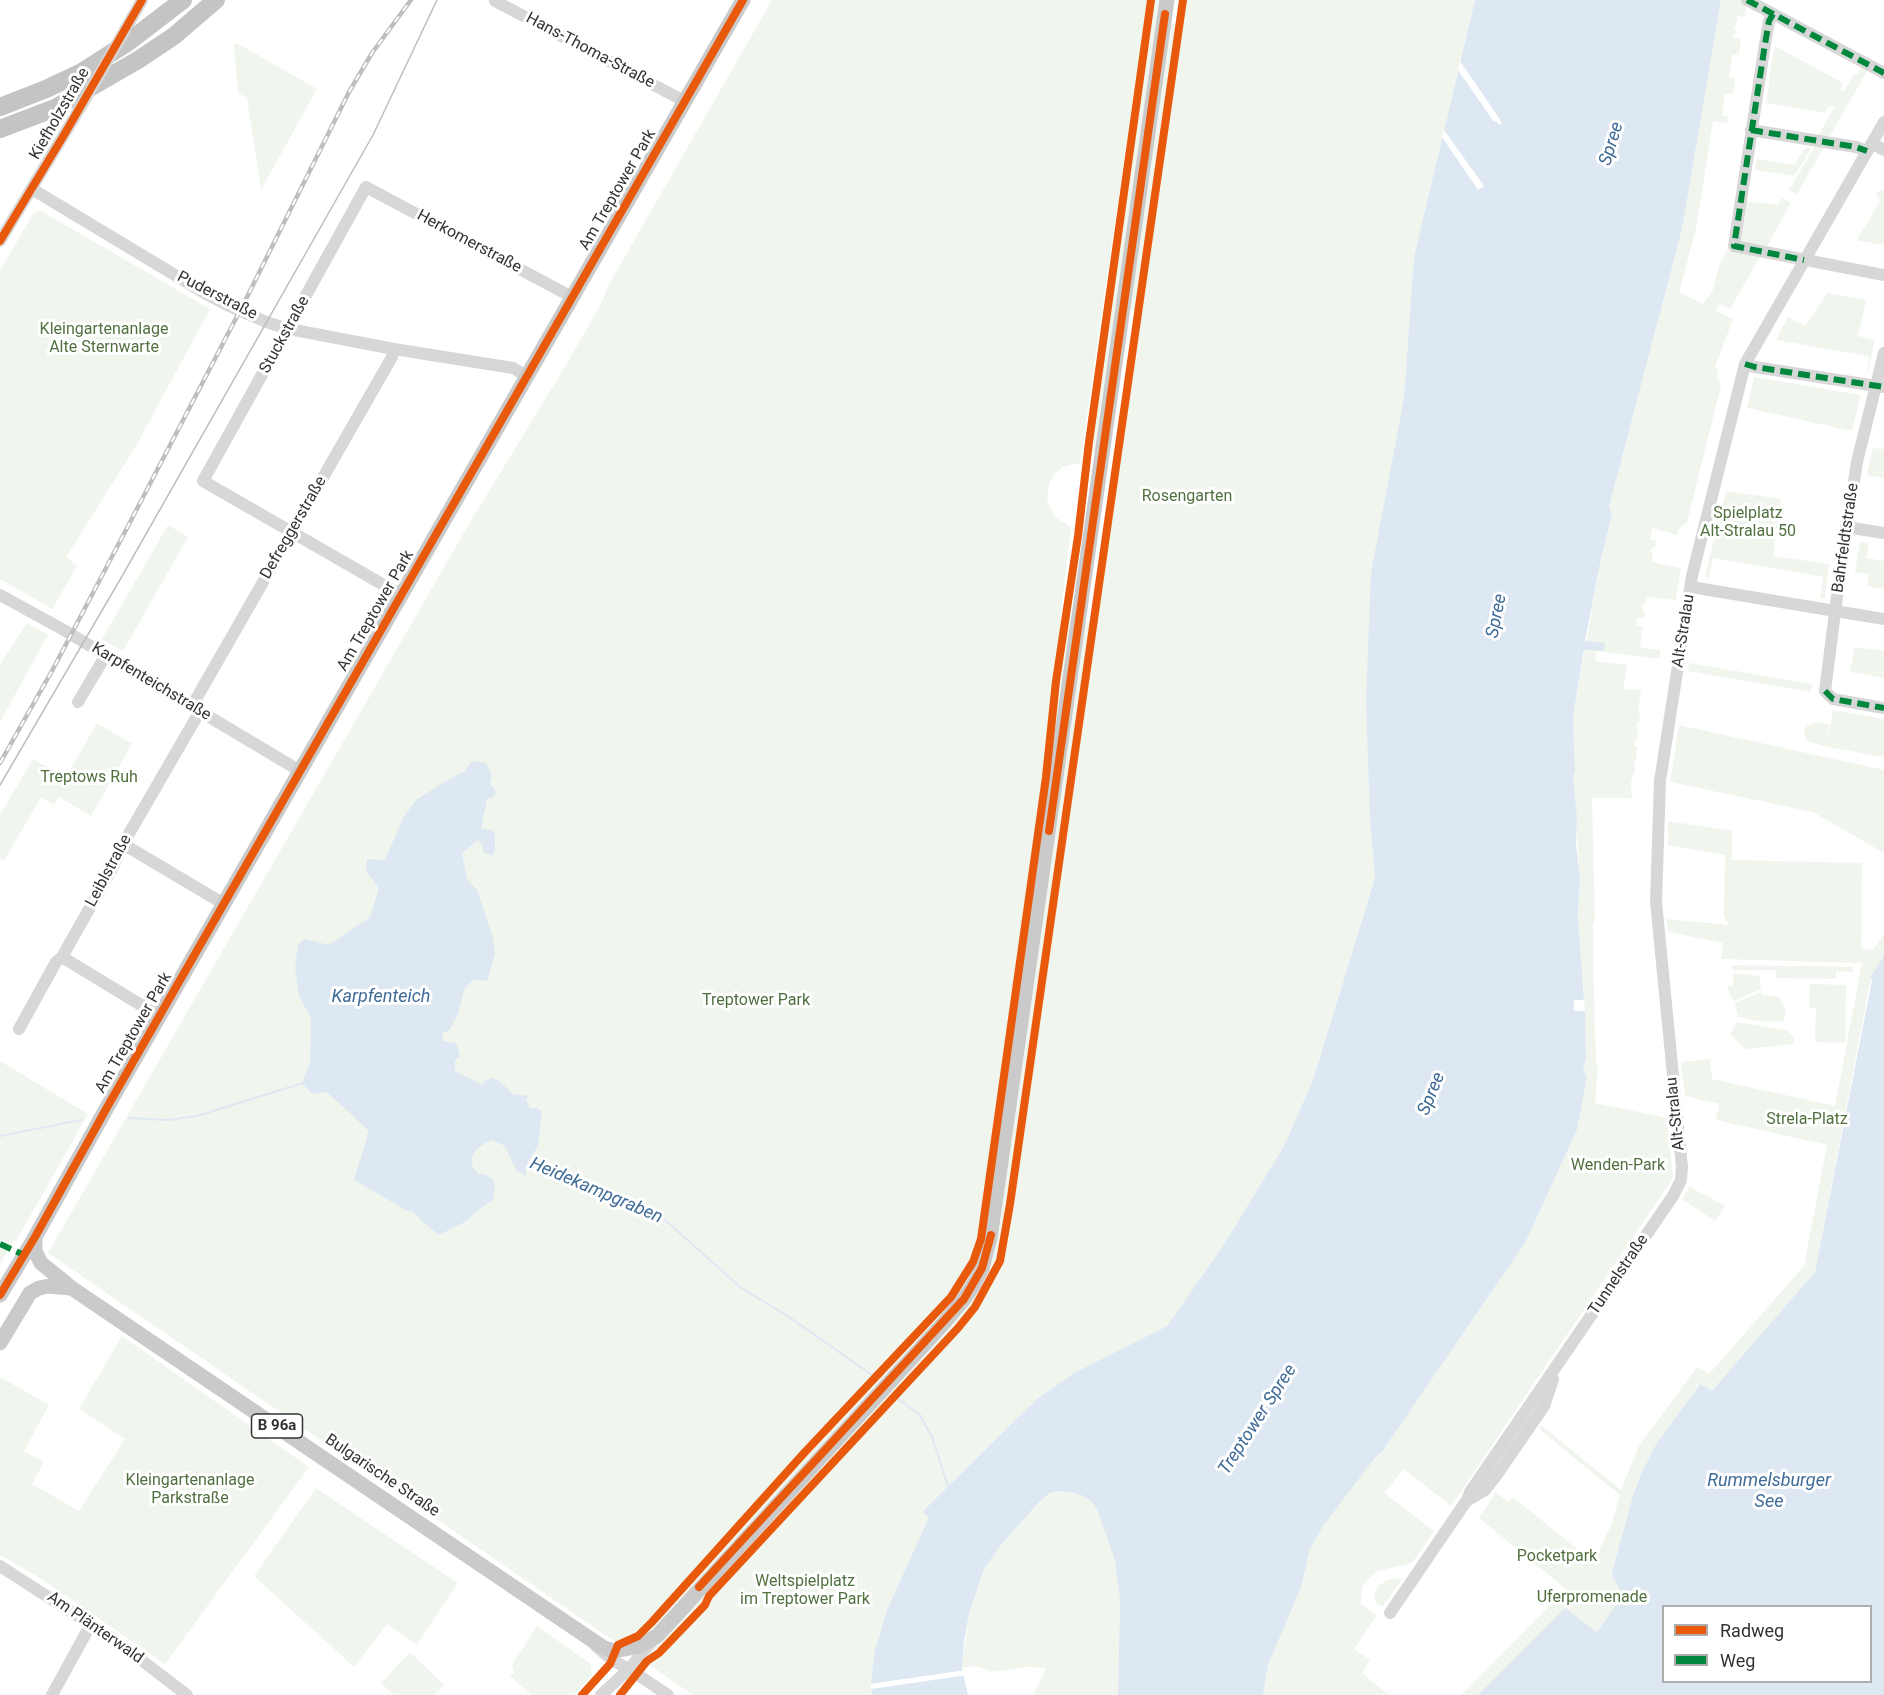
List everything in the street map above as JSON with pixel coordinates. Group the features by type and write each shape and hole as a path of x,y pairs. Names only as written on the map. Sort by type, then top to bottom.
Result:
{"highway":[{"path":"0,107 80,73 127,43 183,0"},
{"path":"0,129 55,108 138,60 174,36 216,0"}],"main road":[{"name":"B 96a","path":"589,1638 608,1649 625,1651 657,1636 964,1299 982,1268 990,1238 1167,0"},
{"name":"Am Treptower Park","path":"0,1295 684,101 738,2"},
{"name":"Bulgarische Straße","path":"35,1237 35,1251 38,1260 74,1289 589,1638"},
{"path":"0,1343 27,1296 39,1288 49,1286 74,1289"}],"street":[{"name":"Kiefholzstraße","path":"0,241 142,0"},
{"path":"1748,0 1884,73"},
{"name":"Hans-Thoma-Straße","path":"495,1 684,101"},
{"path":"1773,14 1767,32 1734,246 1884,275"},
{"name":"Alt-Stralau","path":"1681,1180 1682,1167 1656,902 1660,781 1691,587 1745,364 1884,122"},
{"path":"1751,130 1884,150"},
{"name":"Herkomerstraße","path":"366,188 572,297"},
{"name":"Stuckstraße","path":"292,532 203,481 366,188"},
{"name":"Puderstraße","path":"32,189 222,303 269,323 289,329 394,349 513,368 527,376"},
{"name":"Defreggerstraße","path":"196,709 292,532 392,357 394,349"},
{"name":"Bahrfeldtstraße","path":"1884,353 1880,387 1857,462 1846,526 1825,691 1833,699 1884,708"},
{"path":"1745,364 1880,387"},
{"path":"1846,526 1884,533"},
{"path":"292,532 401,595"},
{"path":"1691,587 1884,619"},
{"name":"Karpfenteichstraße","path":"0,595 106,655 300,771"},
{"path":"78,702 106,655"},
{"name":"Leiblstraße","path":"19,1029 114,865 123,844 196,709"},
{"path":"123,844 224,904"},
{"path":"62,957 159,1016"},
{"name":"Tunnelstraße","path":"1390,1613 1467,1500 1489,1486 1544,1406 1556,1369 1674,1196 1681,1180"},
{"name":"Am Plänterwald","path":"0,1566 91,1624 187,1695"},
{"path":"52,1695 91,1624"},
{"path":"601,1695 629,1669 657,1636"},
{"name":"Bulgarische Straße","path":"589,1638 612,1660 668,1695"}],"green space":[{"name":"Treptower Park","path":"772,0 1147,0 1080,463 1063,467 1054,474 1049,484 1047,499 1055,517 1071,527 1060,619 1096,624 1187,0 1475,0 1414,257 1370,819 1375,878 1313,1080 1284,1146 1223,1246 1167,1326 1074,1373 1037,1399 927,1507 929,1517 887,1610 875,1650 871,1682 872,1695 693,1695 48,1253 469,524 569,360 602,302 608,286"},
{"path":"1154,0 1161,0 1097,454 1091,453 1091,444"},
{"name":"Wenden-Park","path":"1721,0 1740,0 1747,4 1745,17 1736,16 1738,19 1733,37 1741,40 1739,55 1732,55 1729,76 1735,79 1733,94 1725,94 1722,116 1728,117 1728,123 1713,121 1696,229 1679,292 1703,304 1713,290 1719,266 1727,250 1760,257 1730,309 1720,304 1716,311 1733,319 1715,367 1718,370 1717,376 1721,385 1687,523 1679,528 1677,535 1652,528 1650,539 1657,541 1656,546 1650,550 1653,556 1652,562 1681,568 1676,600 1647,597 1641,607 1645,613 1644,618 1637,618 1637,626 1643,627 1640,648 1661,650 1659,659 1597,651 1595,661 1627,665 1623,689 1641,690 1638,710 1641,720 1637,724 1638,738 1635,739 1634,745 1637,747 1636,761 1634,761 1635,772 1631,783 1632,798 1592,798 1595,921 1593,922 1593,961 1596,1063 1598,1064 1595,1103 1667,1118 1673,1178 1451,1506 1404,1469 1384,1493 1434,1531 1412,1563 1377,1571 1362,1587 1361,1604 1377,1615 1354,1649 1370,1660 1362,1673 1389,1695 1263,1695 1268,1665 1302,1585 1309,1551 1323,1525 1377,1455 1383,1451 1525,1243 1577,1130 1587,1077 1583,1070 1586,1058 1585,1011 1578,915 1580,878 1573,774 1575,772 1573,716 1602,554 1612,514 1609,507 1682,229"},
{"path":"1171,23 1176,24 1135,311 1130,309"},
{"path":"237,43 317,89 261,190 247,98 238,93 234,44"},
{"path":"1775,46 1843,83 1840,89 1844,91 1854,74 1857,75 1862,66 1868,70 1829,137 1818,136 1835,106 1828,107 1825,113 1766,103"},
{"path":"1815,146 1824,147 1797,194 1789,190"},
{"path":"1806,147 1811,149 1794,176 1755,170 1757,159 1794,165"},
{"path":"1884,191 1884,245 1857,240 1880,201 1876,193"},
{"path":"1782,198 1791,203 1767,246 1741,242 1747,201 1777,205 1776,208"},
{"name":"Kleingartenanlage Alte Sternwarte","path":"41,211 210,309 136,446 66,557 77,566 52,609 0,579 0,270 34,213"},
{"path":"1827,293 1866,300 1858,336 1875,340 1868,371 1869,356 1776,340 1788,317 1805,326"},
{"path":"1754,377 1861,395 1852,431 1747,408"},
{"path":"1873,448 1884,449 1884,478 1867,475"},
{"name":"Spielplatz Alt-Stralau 50","path":"1726,491 1781,499 1773,556 1829,564 1825,599 1820,599 1823,577 1713,558 1709,578 1705,577"},
{"path":"168,525 188,537 123,651 102,639"},
{"path":"1860,542 1869,543 1866,558 1884,561 1884,589 1867,586 1869,574 1855,572"},
{"path":"27,623 48,635 0,722 0,664"},
{"path":"1855,647 1884,651 1884,678 1850,672"},
{"path":"1690,663 1812,684 1811,692 1688,671"},
{"path":"1833,710 1884,719 1884,757 1827,747 1808,741 1804,731 1807,726 1815,722 1829,724 1827,743"},
{"name":"Treptows Ruh","path":"97,723 132,744 91,816 59,797 54,805 41,797 4,861 0,859 0,815 33,759 66,777"},
{"path":"1679,725 1884,770 1884,853 1813,812 1670,782"},
{"path":"1668,821 1732,831 1732,860 1862,863 1861,949 1873,950 1884,934 1884,956 1871,977 1815,1272 1712,1392 1699,1384 1648,1460 1632,1499 1613,1569 1612,1576 1624,1595 1597,1632 1565,1608 1478,1695 1461,1695 1566,1589 1479,1518 1496,1492 1508,1502 1513,1497 1593,1562 1611,1526 1620,1495 1539,1429 1541,1425 1621,1490 1639,1446 1697,1367 1709,1374 1804,1266 1827,1145 1716,1120 1719,1104 1685,1096 1681,1062 1710,1059 1712,1079 1835,1106 1862,963 1721,959 1723,943 1668,932 1667,919 1729,925 1724,916 1725,855 1668,845"},
{"path":"1732,965 1853,967 1853,972 1836,971 1836,979 1776,978 1776,970 1732,970"},
{"path":"1733,973 1749,975 1752,973 1752,975 1760,976 1761,989 1734,1001 1728,986 1733,986"},
{"path":"1810,984 1846,985 1845,1043 1815,1042 1816,1008 1809,1008"},
{"path":"1761,992 1762,995 1779,997 1786,1010 1783,1021 1764,1022 1738,1017 1735,1003"},
{"path":"1737,1022 1786,1030 1793,1036 1794,1044 1745,1049 1730,1034"},
{"path":"0,1061 88,1114 16,1241 14,1240 0,1264"},
{"path":"1690,1187 1725,1206 1715,1221 1682,1199"},
{"name":"Kleingartenanlage Parkstraße","path":"122,1336 309,1467 165,1664 43,1580 0,1555 0,1377 49,1405 24,1451 44,1462 32,1484 79,1511 125,1439 79,1409"},
{"path":"316,1488 458,1583 417,1645 387,1624 354,1667 254,1576"},
{"path":"1060,1491 1081,1495 1098,1509 1116,1560 1120,1601 1118,1695 1033,1695 1046,1668 1028,1667 991,1672 975,1666 962,1668 969,1614 984,1569 1001,1545 1039,1502 1050,1493"},
{"path":"1403,1578 1383,1606 1377,1604 1374,1595 1379,1585 1388,1580"},
{"path":"537,1626 591,1664 592,1675 574,1695 531,1695 510,1676 514,1673 512,1665"},
{"path":"410,1652 444,1685 434,1695 394,1695 381,1683"}],"water":[{"path":"1475,0 1721,0 1682,229 1609,507 1612,514 1585,641 1605,643 1604,651 1584,650 1573,716 1575,772 1573,775 1580,878 1578,915 1584,1000 1574,1000 1574,1011 1585,1011 1586,1058 1583,1070 1587,1077 1577,1130 1525,1243 1382,1452 1377,1455 1323,1526 1309,1551 1302,1585 1268,1665 1263,1695 1118,1695 1120,1601 1115,1560 1097,1509 1092,1502 1081,1495 1060,1491 1050,1493 1039,1502 1001,1545 984,1569 969,1614 964,1643 962,1668 968,1695 872,1695 871,1682 875,1650 887,1610 929,1517 923,1512 1037,1399 1074,1373 1167,1326 1223,1246 1284,1146 1313,1080 1375,878 1370,819 1366,701 1371,573 1404,398 1414,257"},
{"name":"Karpfenteich","path":"472,761 486,763 492,776 490,783 496,792 494,797 487,799 481,829 492,830 495,833 495,848 493,856 483,852 482,844 478,840 462,853 467,879 477,890 493,939 495,954 487,981 473,980 465,988 458,1014 450,1030 442,1033 443,1041 456,1043 460,1056 455,1060 455,1071 482,1085 492,1078 499,1081 513,1094 529,1096 526,1100 530,1108 542,1111 538,1146 526,1165 526,1176 516,1170 505,1146 492,1140 485,1143 476,1150 471,1159 473,1168 479,1174 485,1174 493,1180 495,1187 493,1200 465,1222 439,1235 411,1211 409,1212 354,1180 369,1131 327,1092 312,1094 302,1083 310,1063 311,1018 299,996 295,968 298,945 305,939 329,945 370,917 379,888 366,871 367,859 385,860 403,818 416,800 465,771"},
{"name":"Rummelsburger See","path":"1884,956 1884,1695 1478,1695 1565,1608 1597,1632 1623,1595 1612,1576 1613,1569 1632,1499 1641,1474 1657,1443 1700,1384 1712,1391 1815,1272 1872,980 1870,978"}],"pier":[{"path":"1460,61 1502,124 1494,122 1458,70"},
{"path":"1444,130 1484,186 1478,190 1442,137"},
{"path":"966,1670 967,1675 871,1689 870,1684"}],"waterway":[{"name":"Heidekampgraben","path":"129,1118 168,1120 197,1116 303,1083"},
{"name":"Heidekampgraben","path":"0,1136 81,1120"},
{"name":"Heidekampgraben","path":"525,1163 575,1180 663,1218 740,1287 789,1317 872,1375"},
{"name":"Heidekampgraben","path":"897,1398 920,1415 932,1437 948,1486"}],"tram line":[{"path":"0,785 121,578 373,135 437,0"}],"railway":[{"path":"0,763 53,669 127,528 245,301 349,92 372,53 411,0"}],"marked path":[{"path":"1747,0 1884,73"},
{"path":"1773,14 1769,21 1765,44 1734,246 1804,260"},
{"path":"1751,130 1856,147 1867,151"},
{"path":"1745,364 1884,387"},
{"path":"1825,691 1833,699 1884,708"},
{"path":"0,1244 24,1255"}],"cycle path":[{"path":"0,241 142,0"},
{"path":"0,1295 743,0"},
{"path":"582,1695 610,1664 618,1645 638,1636 652,1622 805,1452 951,1297 973,1262 981,1239 1151,0"},
{"path":"620,1695 647,1661 659,1653 705,1605 709,1596 958,1328 975,1307 1000,1261 1183,0"},
{"path":"1049,831 1165,14"},
{"path":"699,1587 964,1299 982,1268 991,1235"}],"water label":[{"name":"Spree","path":"1612,144"},
{"name":"Spree","path":"1497,616"},
{"name":"Spree","path":"1432,1094"},
{"name":"Treptower Spree","path":"1258,1420"}],"park label":[{"name":"Rosengarten","path":"1187,497"},
{"name":"Strela-Platz","path":"1807,1120"},
{"name":"Pocketpark","path":"1557,1557"},
{"name":"Weltspielplatz im Treptower Park","path":"805,1591"},
{"name":"Uferpromenade","path":"1592,1598"}]}
